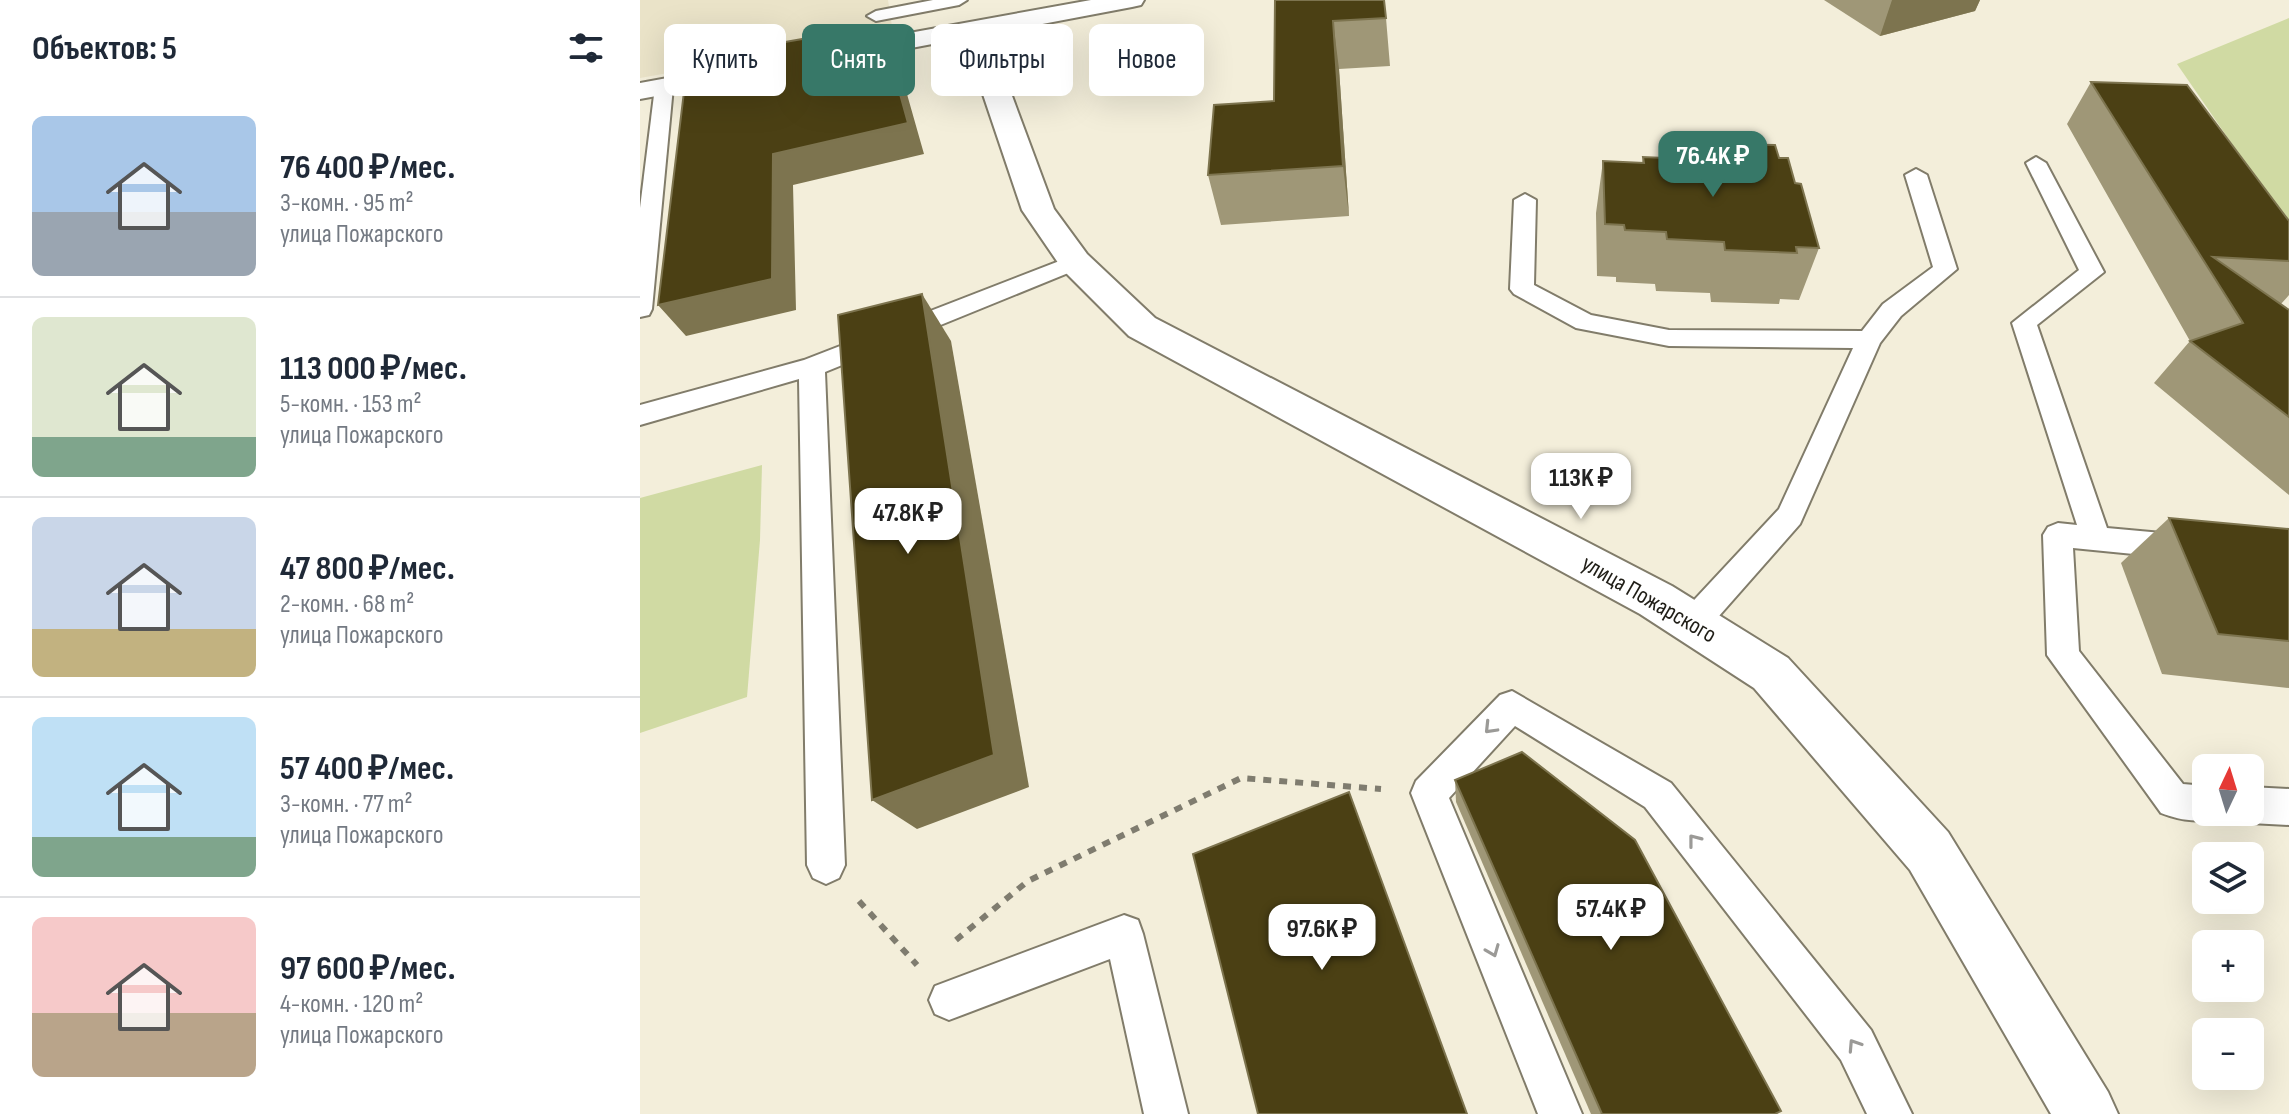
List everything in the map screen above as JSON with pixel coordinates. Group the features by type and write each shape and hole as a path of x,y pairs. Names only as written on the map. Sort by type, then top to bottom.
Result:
{"street":[{"path":"915,33 966,14 1132,0"},
{"name":"улица Пожарского","path":"966,14 1038,210 1075,262 1142,327 1656,600 1771,673 1929,851 2088,1113"}],"lane":[{"path":"875,8 966,14"},
{"path":"640,309 652,89"},
{"path":"2036,163 2092,272 2024,323 2096,538"},
{"path":"1693,623 1790,516 1869,340 1892,310 1945,269 1916,175"},
{"path":"1525,200 1522,289 1585,322 1669,338 1869,340"},
{"path":"640,415 812,367 1075,262"},
{"path":"812,367 826,865"},
{"path":"2192,802 2174,801 2063,655 2058,535 2215,551"},
{"path":"1560,1114 1429,793 1512,706 1658,795 1856,1045 1890,1114"},
{"path":"2264,806 2289,807"},
{"path":"949,1000 1124,934 1166,1114"}],"path":[{"path":"921,969 1028,881 1241,778 1429,793"},
{"path":"826,865 949,1000"}],"shaded area":[{"path":"640,0 888,0 892,24 802,24 802,49 786,52 786,24 664,24 664,74 640,78"}],"green space":[{"path":"2289,18 2289,227 2177,64"},
{"path":"762,465 760,540 747,697 640,733 640,498"}],"building":[{"path":"1275,0 1384,0 1386,18 1333,21 1343,166 1208,175 1214,105 1274,101"},
{"path":"802,39 802,96 901,96 908,123 773,154 772,279 658,305 683,96 786,96 786,42"},
{"path":"2091,82 2187,85 2289,221 2289,261 2213,257 2289,310 2289,417 2190,341 2243,323"},
{"path":"1709,144 1775,145 1779,158 1788,158 1795,183 1801,184 1819,248 1796,247 1797,253 1725,250 1724,242 1667,239 1666,232 1625,230 1624,225 1605,224 1603,161 1644,163 1643,157 1712,160"},
{"path":"922,294 994,755 872,800 838,315"},
{"path":"2169,518 2289,529 2289,641 2218,634"},
{"path":"1522,752 1635,840 1781,1111 1775,1114 1602,1114 1455,780"},
{"path":"1349,792 1467,1114 1258,1114 1193,854"}]}
